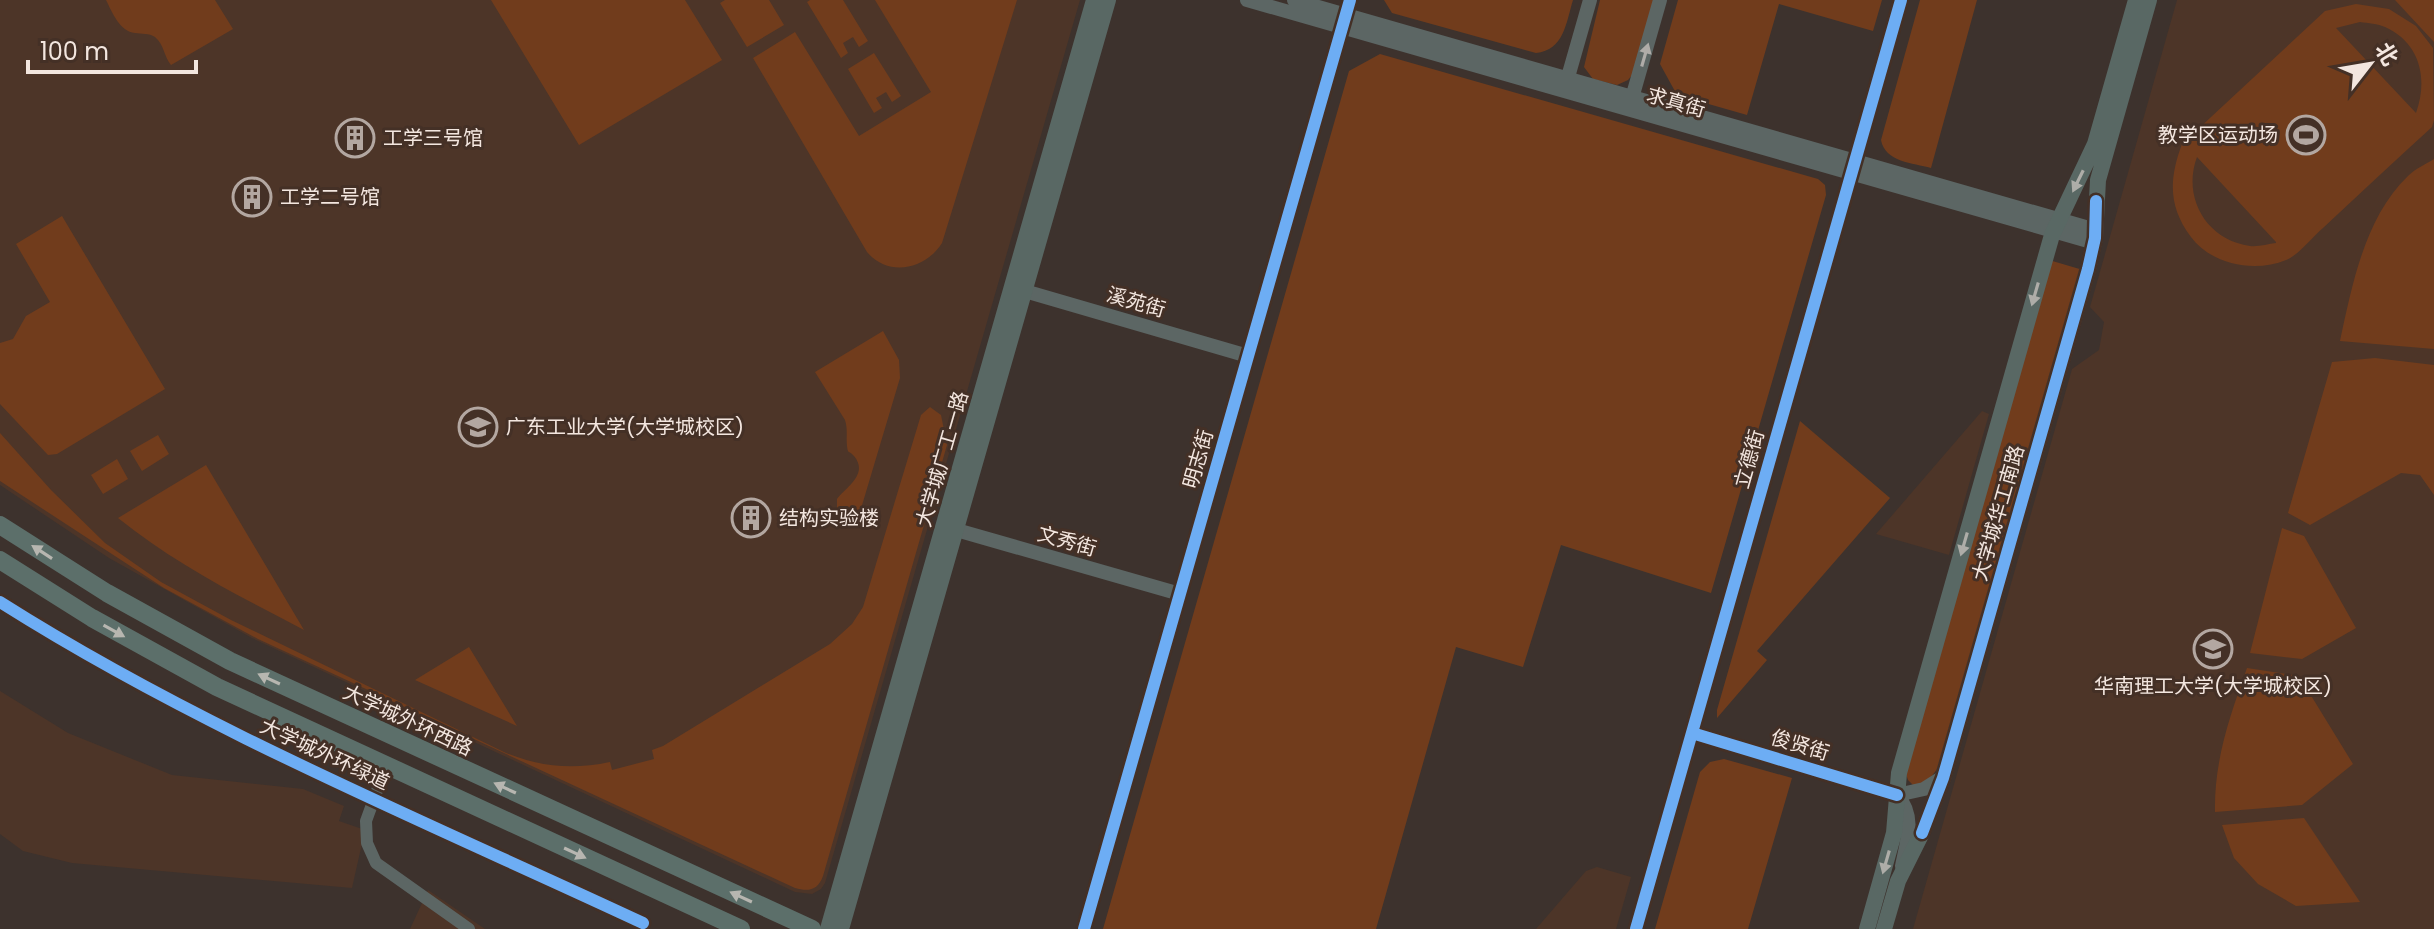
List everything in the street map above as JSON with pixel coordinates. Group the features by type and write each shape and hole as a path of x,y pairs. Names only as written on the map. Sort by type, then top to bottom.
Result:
{"main road":[{"name":"大学城广工一路","path":"841,929 1018,289 1094,0"},
{"name":"大学城广工一路","path":"1018,289 1108,0"},
{"name":"大学城华工南路","path":"1867,929 1894,833 1901,766 2056,225 2095,144 2136,0"},
{"name":"大学城华工南路","path":"1884,929 1898,881 1922,833 1943,777 2095,237 2098,180 2149,0"},
{"name":"大学城外环西路","path":"0,525 107,593 230,661 812,929"},
{"name":"大学城广工一路","path":"828,929 950,528"},
{"path":"0,560 92,618 193,675 741,929"}],"street":[{"name":"求真街","path":"1247,0 1346,14"},
{"name":"求真街","path":"1294,0 1566,85 2095,237"},
{"path":"1566,85 1590,0"},
{"path":"1631,103 1660,0"},
{"name":"立德街","path":"1636,929 1901,0"},
{"name":"明志街","path":"1084,929 1346,14"},
{"name":"溪苑街","path":"1018,289 1248,356"},
{"name":"文秀街","path":"950,528 1180,594"},
{"name":"俊贤街","path":"1692,733 1897,795"},
{"path":"386,766 366,821 367,843 376,863 469,929"},
{"path":"1898,881 1910,823 1897,795 1924,789 1943,777"}],"shaded area":[{"name":"广东工业大学(大学城校区)","path":"0,0 1080,0 821,889 812,894 795,892 252,638 109,558 0,485"},
{"path":"106,0 215,0 233,29 171,65 155,37 125,29"},
{"path":"491,0 685,0 722,60 579,145"},
{"path":"725,0 769,0 784,25 747,47 720,3"},
{"path":"843,0 868,41 859,47 853,37 843,43 848,53 841,58 807,2"},
{"path":"875,0 1017,0 942,243 926,259 906,267 885,265 867,252 753,58 795,32 859,136 931,92"},
{"path":"1384,0 1573,0 1558,41 1553,47 1536,53 1392,13"},
{"path":"1600,0 1654,0 1633,74 1617,85 1593,79 1584,67"},
{"path":"1678,0 1882,0 1873,31 1779,4 1747,115 1677,95 1660,64"},
{"path":"1920,0 1977,0 1931,168 1894,157 1881,140"},
{"name":"华南理工大学(大学城校区)","path":"2177,0 2434,0 2434,929 1913,929 2072,369 2099,350 2104,322 2090,307"},
{"path":"2395,0 2434,0 2434,42"},
{"name":"教学区运动场","path":"2356,4 2389,9 2416,26 2433,48 2432,127 2291,258 2261,266 2222,260 2200,247 2183,226 2178,214 2173,181 2182,144 2325,11","holes":["2360,22 2385,27 2397,34 2414,53 2421,76 2416,113 2336,28","2197,157 2276,242 2276,243 2253,246 2234,242 2210,226 2201,214 2193,187"]},
{"path":"874,53 901,96 892,102 886,92 876,98 882,108 874,113 848,69"},
{"path":"1380,54 1818,179 1825,185 1826,195 1711,593 1561,545 1523,667 1456,647 1376,929 1103,929 1349,71"},
{"path":"2434,159 2434,349 2340,341 2362,253 2381,211 2408,176"},
{"path":"62,216 165,389 57,454 48,455 0,404 0,343 13,339 26,316 50,302 16,244"},
{"path":"2049,260 2083,270 1941,764 1928,781 1914,786 1904,768"},
{"path":"883,331 899,360 900,378 860,512 848,519 837,509 837,499 858,474 858,463 848,451 845,420 815,372"},
{"path":"2375,358 2434,365 2434,495 2420,475 2401,473 2310,525 2288,513 2332,362"},
{"path":"930,407 941,415 947,445 823,876 816,887 809,890 795,888 258,639 164,588 0,481 0,433 51,490 105,543 161,582 231,620 506,753 557,766 610,762 612,770 654,759 652,750 830,644 852,624 863,607 921,415"},
{"path":"1982,411 1989,414 1949,555 1876,534"},
{"path":"1800,421 1890,498 1757,651 1767,660 1717,718 1717,710"},
{"path":"158,435 169,454 142,471 130,451"},
{"path":"117,459 128,479 103,494 91,475"},
{"path":"206,465 304,630 185,565 118,518"},
{"path":"2282,528 2304,536 2356,628 2302,659 2250,653"},
{"path":"469,647 517,726 415,680"},
{"path":"2247,668 2299,676 2353,764 2302,805 2215,812 2220,756"},
{"path":"0,691 68,733 172,775 303,789 344,806 339,821 365,830 352,888 72,863 23,851 0,834"},
{"path":"1724,759 1792,778 1748,929 1655,929 1700,772 1710,762"},
{"path":"2304,818 2360,902 2296,906 2258,884 2234,858 2222,825"},
{"path":"1597,867 1631,877 1616,929 1536,929 1586,871"},
{"path":"428,890 485,929 410,929"}],"cycle path":[{"path":"1084,929 1350,0"},
{"path":"1636,929 1901,0"},
{"path":"1922,833 1943,778 2088,269 2095,238 2096,201"},
{"name":"大学城外环绿道","path":"0,602 155,692 235,733 643,923"},
{"path":"1692,733 1897,795"}],"place":[{"name":"教学区运动场","path":"2306,135"},
{"name":"工学三号馆","path":"355,138"},
{"name":"工学二号馆","path":"252,197"},
{"name":"广东工业大学(大学城校区)","path":"478,427"},
{"name":"结构实验楼","path":"751,518"},
{"name":"华南理工大学(大学城校区)","path":"2213,649"}]}
